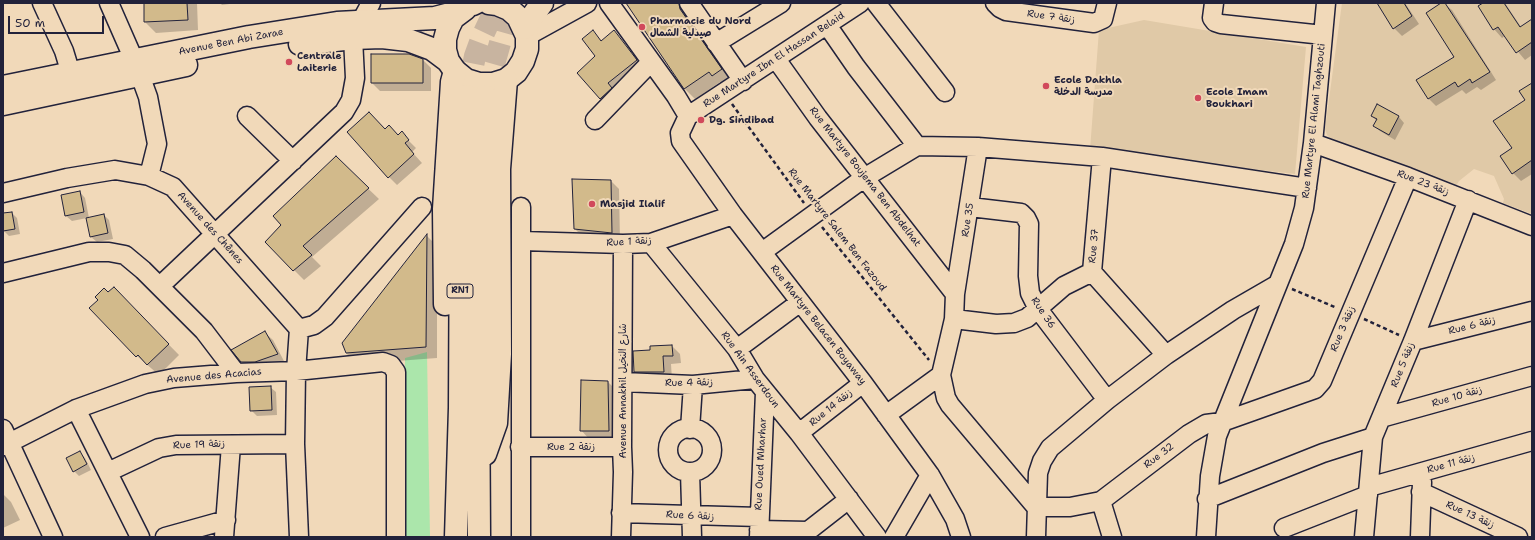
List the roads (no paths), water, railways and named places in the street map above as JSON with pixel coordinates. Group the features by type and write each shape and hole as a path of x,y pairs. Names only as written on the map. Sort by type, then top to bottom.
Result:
{"main road":[{"path":"525,32 542,3"},
{"path":"498,4 509,9 518,17 525,32 527,49 523,61 516,72 506,80 493,84 479,84 466,80 452,66 445,50 445,39 453,18 476,5 498,4"},
{"name":"Avenue Ben Abi Zarae","path":"357,30 435,18 476,5"},
{"name":"Avenue Ben Abi Zarae","path":"3,104 250,37 337,23 382,37 408,40 432,49 452,66"},
{"path":"452,66 444,209 446,438 456,486"},
{"name":"Avenue Ben Abi Zarae","path":"3,87 71,74 137,68"},
{"path":"480,471 496,423 500,361 499,169 506,80"},
{"name":"RN1","path":"456,537 456,486 460,408 461,199 476,96 481,142 478,371 480,537"}],"street":[{"path":"42,3 64,51 71,74"},
{"path":"109,3 148,97 157,144 150,176"},
{"path":"160,286 293,160 335,123 344,112 351,100 355,78 357,30 371,3"},
{"path":"525,32 587,3"},
{"path":"609,3 688,116"},
{"path":"689,3 743,81"},
{"path":"716,43 781,3"},
{"name":"Rue Martyre Ibn El Hassan Belaid","path":"688,116 860,3"},
{"path":"876,3 944,92"},
{"name":"Rue 7 زنقة","path":"995,3 1006,11 1094,23 1099,22 1106,9"},
{"path":"1214,3 1212,18 1215,22 1221,24 1323,35"},
{"name":"Rue Martyre El Alami Taghzouti","path":"1206,537 1208,499 1214,452 1222,422 1294,244 1307,188 1313,143 1326,3"},
{"path":"827,24 856,67 917,146"},
{"name":"Rue Martyre Boujema Ben Abdelhat","path":"776,59 818,118 955,294"},
{"path":"595,120 651,62"},
{"path":"247,116 293,160"},
{"name":"Rue Martyre Belacen Boyaway","path":"688,116 680,133 681,140 732,215 762,252 799,303 863,383 930,475 955,519 961,537"},
{"name":"Rue 23 زنقة","path":"1313,143 1408,177 1532,226"},
{"path":"762,252 864,178 917,146 978,147 1102,157 1307,188"},
{"name":"Rue 35","path":"941,375 954,319 955,294 970,207 978,147"},
{"name":"Rue 37","path":"1102,157 1092,272 1166,355"},
{"name":"Avenue des Chênes","path":"3,194 67,178 115,170 150,176 173,187 299,329"},
{"name":"Rue 3 زنقة","path":"1222,422 1301,395 1315,389 1322,381 1408,177"},
{"name":"Rue 5 زنقة","path":"1364,537 1373,438 1468,200"},
{"path":"299,537 296,444 296,371 299,329 314,325 325,317 422,207"},
{"path":"521,207 521,537"},
{"name":"Rue 36","path":"970,207 1024,214 1029,224 1028,276 1030,293 1038,309 1107,400"},
{"name":"Rue 1 زنقة","path":"522,241 623,244 651,242 732,215"},
{"name":"Rue Ain Asserdoun","path":"651,242 736,349 760,386 799,434 876,537"},
{"name":"Avenue Annakhil شارع النخيل","path":"621,537 623,472 623,244"},
{"path":"3,273 89,252 109,252 125,255 160,286 204,331 236,373"},
{"path":"954,319 996,324 1014,323 1027,318 1050,296 1064,286 1092,272"},
{"path":"1036,537 1038,474 1042,461 1050,448 1107,400 1166,355 1233,310 1278,284"},
{"path":"736,349 799,303"},
{"name":"Rue 6 زنقة","path":"1413,341 1532,311"},
{"name":"Avenue des Acacias","path":"5,440 76,409 144,384 174,378 236,373 296,371 383,362 391,365 396,372 396,537"},
{"path":"886,415 941,375 946,398 950,405 1036,507 1070,507 1101,501 1112,537"},
{"name":"Rue 10 زنقة","path":"1381,418 1532,376"},
{"name":"Rue 4 زنقة","path":"623,382 760,386"},
{"name":"Rue 14 زنقة","path":"799,434 863,383"},
{"path":"690,428 693,385"},
{"name":"Rue Oued Mharhar","path":"759,528 760,386"},
{"path":"76,409 140,537"},
{"name":"Rue 32","path":"1101,501 1188,434 1206,424 1222,422"},
{"path":"690,428 703,433 708,438 712,450 710,457 702,468 690,472 677,468 672,463 668,450 672,437 677,432 690,428"},
{"path":"1208,499 1323,453 1373,438"},
{"path":"5,440 53,537"},
{"name":"Rue 11 زنقة","path":"1284,528 1369,491 1423,472 1532,441"},
{"path":"165,537 225,528 231,444"},
{"name":"Rue 19 زنقة","path":"108,472 159,448 176,445 296,444"},
{"name":"Rue 2 زنقة","path":"520,447 622,447"},
{"path":"690,472 692,537"},
{"path":"1420,537 1423,472"},
{"path":"894,537 930,475"},
{"name":"Rue 13 زنقة","path":"1421,492 1518,537"},
{"path":"810,534 849,500"},
{"name":"Rue 6 زنقة","path":"621,514 692,515 759,528 810,534"}],"tunnel":[{"path":"467,96 475,56 498,3"},
{"path":"485,96 504,29 519,3"}],"place":[{"name":"Pharmacie du Nord صيدلية الشمال","path":"642,27"},
{"name":"Centrale Laiterie","path":"289,62"},
{"name":"Ecole Dakhla مدرسة الدخلة","path":"1046,86"},
{"name":"Ecole Imam Boukhari","path":"1198,98"},
{"name":"Dg. Sindibad","path":"701,120"},
{"name":"Masjid Ilalif","path":"592,204"}]}
